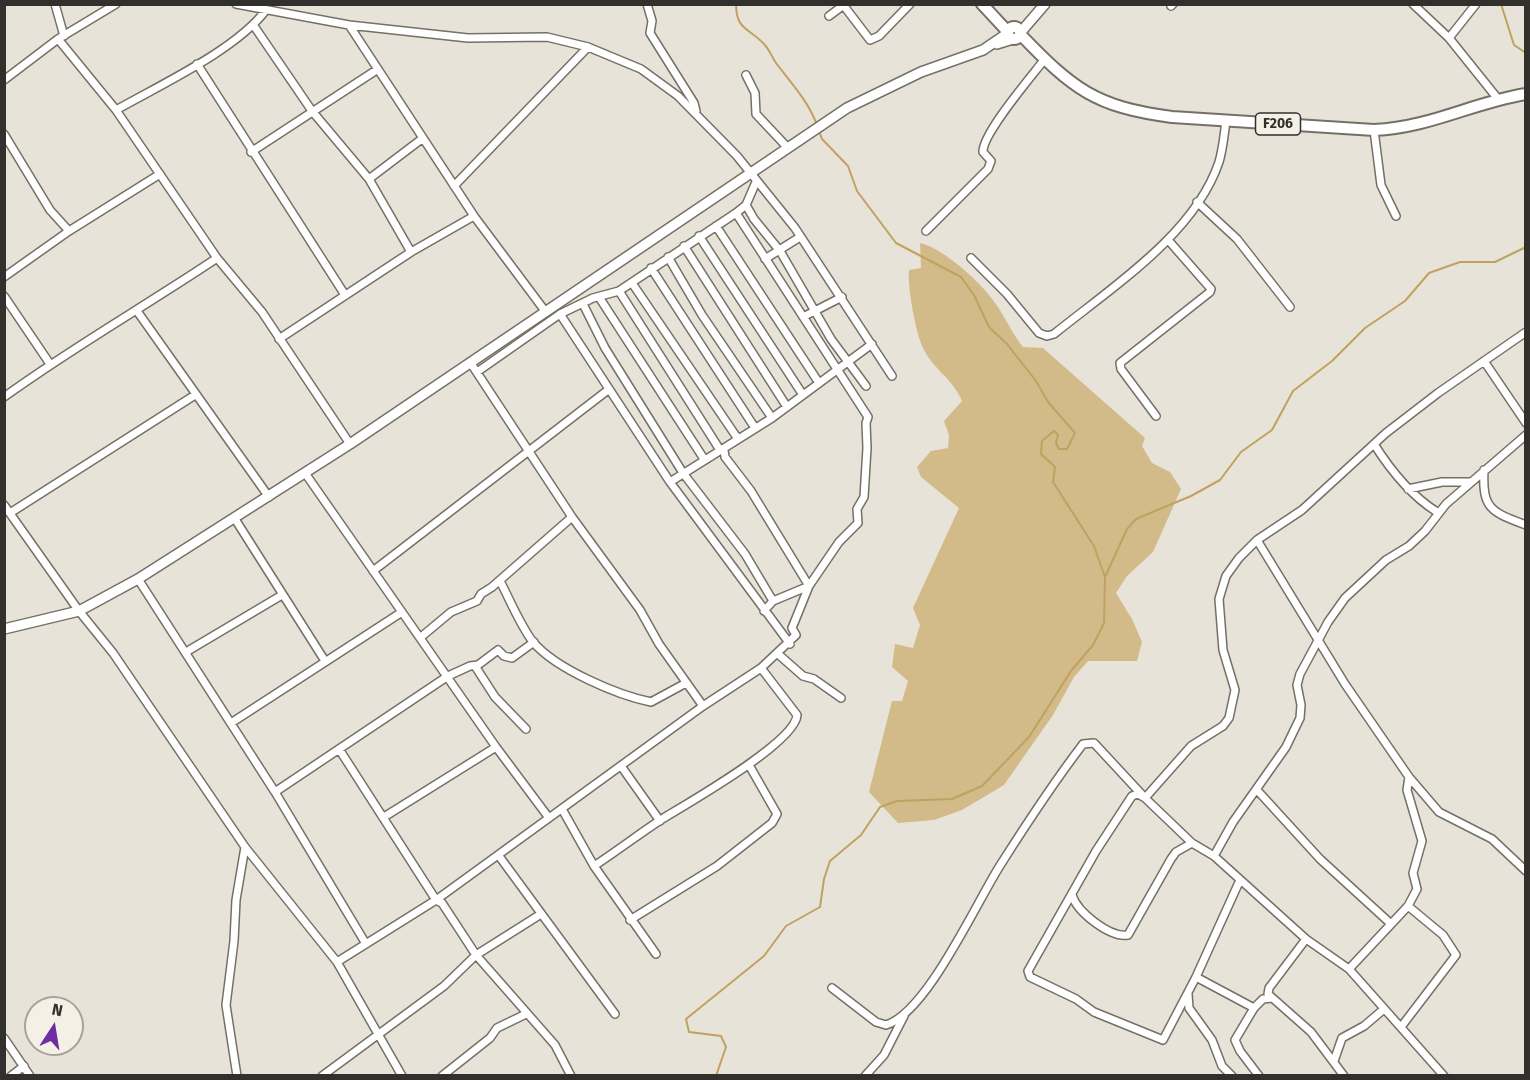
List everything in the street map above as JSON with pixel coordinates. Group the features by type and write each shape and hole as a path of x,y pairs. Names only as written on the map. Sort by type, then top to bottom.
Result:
{"main road":[{"name":"F206","path":"982,4 991,15 1082,89 1115,107 1162,115 1374,130 1423,124 1498,99 1526,94"},
{"path":"4,629 79,611 138,579 350,444 847,108 884,88 989,47 1014,33 1045,4"}],"street":[{"path":"55,4 61,37 116,110 218,258 262,312 350,444"},
{"path":"4,80 61,37 116,4"},
{"path":"647,4 652,21 650,33 694,103 697,116"},
{"path":"829,16 844,5 870,40 879,36 910,4"},
{"path":"1413,4 1449,38 1498,99"},
{"path":"1449,38 1476,4"},
{"path":"240,5 349,25 468,38 546,37 588,47 641,69 678,96 717,133 800,237 842,297 892,376"},
{"path":"116,110 197,64 254,26 266,10"},
{"path":"349,25 474,216 545,311"},
{"path":"254,26 312,111 369,179 411,252"},
{"path":"454,186 588,47"},
{"path":"926,231 988,169 991,160 983,152 985,144 1008,105 1043,58"},
{"path":"197,64 251,152 345,295"},
{"path":"251,152 378,69"},
{"path":"746,75 755,93 756,114 788,148"},
{"path":"971,258 1007,294 1039,333 1047,336 1054,334 1169,242 1197,202 1220,160 1226,121"},
{"path":"1374,130 1381,185 1396,216"},
{"path":"4,134 50,210 69,231"},
{"path":"369,179 423,138"},
{"path":"4,277 69,231 159,174"},
{"path":"477,372 560,314 619,291 736,213 746,205 756,182"},
{"path":"1197,202 1237,239 1290,307"},
{"path":"746,205 754,219 780,251 831,339 866,386"},
{"path":"337,962 436,900 499,856 703,706 761,668 790,644 796,635 792,628 809,586 838,542 858,523 857,509 864,497 868,417 736,213"},
{"path":"279,339 411,252 474,216"},
{"path":"716,226 819,382"},
{"path":"699,236 803,395"},
{"path":"765,259 800,237"},
{"path":"1156,416 1120,369 1120,363 1211,289 1169,242"},
{"path":"684,246 787,407"},
{"path":"668,257 702,315 772,418"},
{"path":"4,396 50,364 138,311 218,258"},
{"path":"651,268 755,428"},
{"path":"632,283 738,439"},
{"path":"619,291 720,450 724,450 725,458 751,491 809,586"},
{"path":"4,296 50,364"},
{"path":"599,297 704,459"},
{"path":"802,317 842,297"},
{"path":"583,304 604,348 683,473 745,554 773,601"},
{"path":"138,311 269,497"},
{"path":"560,314 670,482 790,644"},
{"path":"1145,798 1191,746 1223,726 1229,718 1235,690 1222,650 1219,599 1226,576 1257,540 1302,510 1374,444 1526,332"},
{"path":"670,482 772,418 872,344"},
{"path":"1484,361 1526,423"},
{"path":"470,362 572,517 640,610 655,639 703,706"},
{"path":"373,571 609,390"},
{"path":"10,513 195,395"},
{"path":"1214,856 1233,822 1286,747 1300,718 1301,705 1297,685 1300,674 1346,598 1386,560 1409,546 1425,531 1437,512 1526,435"},
{"path":"1374,444 1390,470 1422,503 1437,512"},
{"path":"1484,470 1483,496 1487,505 1495,513 1526,525"},
{"path":"305,473 496,747 549,818"},
{"path":"1408,489 1442,482 1470,482"},
{"path":"4,505 79,611 113,653 245,847 337,962 376,1035 402,1076"},
{"path":"421,637 451,612 477,602 481,594 500,581 572,517"},
{"path":"235,519 325,661"},
{"path":"1257,540 1318,641 1409,777 1439,812 1492,839 1526,871"},
{"path":"138,579 275,792 366,944"},
{"path":"500,581 534,642 556,660 582,675 639,700 658,701 686,683"},
{"path":"764,611 773,601 809,586"},
{"path":"186,652 282,596"},
{"path":"231,723 402,612"},
{"path":"275,792 448,676 475,666 498,650 504,656 512,658 534,642"},
{"path":"778,654 803,676 814,679 841,698"},
{"path":"475,666 495,697 526,729"},
{"path":"594,866 749,765 797,723 794,709 761,668"},
{"path":"866,1076 884,1055 904,1016 938,973 966,929 1001,864 1083,744 1094,743 1145,798 1192,843 1214,856 1306,939 1349,969 1444,1076"},
{"path":"384,817 496,747"},
{"path":"339,749 436,900 442,903 476,955 555,1045 571,1076"},
{"path":"630,920 717,866 772,823 777,814 749,765"},
{"path":"621,766 660,821"},
{"path":"1349,969 1390,922 1408,906 1417,889 1413,873 1422,841 1407,790 1409,777"},
{"path":"1257,790 1320,859 1390,922"},
{"path":"1145,798 1138,794 1132,796 1106,834 1028,971 1034,980 1076,999 1094,1012 1163,1040 1196,977 1240,880"},
{"path":"562,809 594,866 656,954"},
{"path":"1072,895 1075,905 1092,921 1122,936 1128,935 1171,859 1192,843"},
{"path":"237,1076 226,1005 233,951 236,900 245,847"},
{"path":"499,856 615,1014"},
{"path":"1065,906 1075,905"},
{"path":"1401,1027 1456,955 1438,931 1408,906"},
{"path":"322,1076 444,986 476,955 541,914"},
{"path":"1306,939 1269,988 1268,994 1311,1032 1344,1076"},
{"path":"1196,977 1254,1008"},
{"path":"832,988 876,1022 886,1025 904,1016"},
{"path":"1188,991 1189,1008 1212,1040 1222,1066 1232,1076"},
{"path":"1259,1076 1240,1051 1235,1040 1254,1008 1263,999 1272,998"},
{"path":"1334,1061 1342,1038 1364,1026 1384,1009"},
{"path":"442,1076 490,1038 497,1028 526,1014"},
{"path":"4,1038 30,1076"},
{"path":"11,1076 24,1066"}],"shaded area":[{"path":"920,243 930,246 952,260 974,279 992,298 1023,347 1043,348 1145,438 1142,446 1152,463 1170,472 1181,489 1153,552 1127,576 1116,593 1132,619 1142,642 1137,661 1088,661 1074,677 1053,715 1004,785 962,810 934,820 898,823 869,792 892,701 902,701 908,681 892,667 895,644 913,648 920,625 913,608 959,508 921,477 917,467 931,451 948,448 949,435 944,421 962,401 954,386 927,355 918,332 911,298 909,270 921,268"}],"waterway":[{"path":"736,4 741,24 766,46 804,100 817,125"},
{"path":"1501,4 1514,45 1526,53"},
{"path":"819,131 822,139 848,166 857,191 896,243 961,277 974,295 989,327 1007,344 1036,381 1048,402 1075,433 1067,449 1059,449 1056,443 1058,435 1054,431 1042,441 1041,454 1055,467 1053,482 1094,546 1105,577"},
{"path":"716,1076 726,1047 721,1036 689,1032 686,1019 764,956 786,926 820,907 824,879 830,861 861,835 880,807 897,801 952,799 982,786 1029,737 1071,671 1093,645 1104,623 1105,577 1127,529 1136,519 1191,496 1220,480 1241,452 1272,430 1293,391 1332,361 1365,328 1405,301 1429,273 1460,262 1495,262 1526,247"}]}
